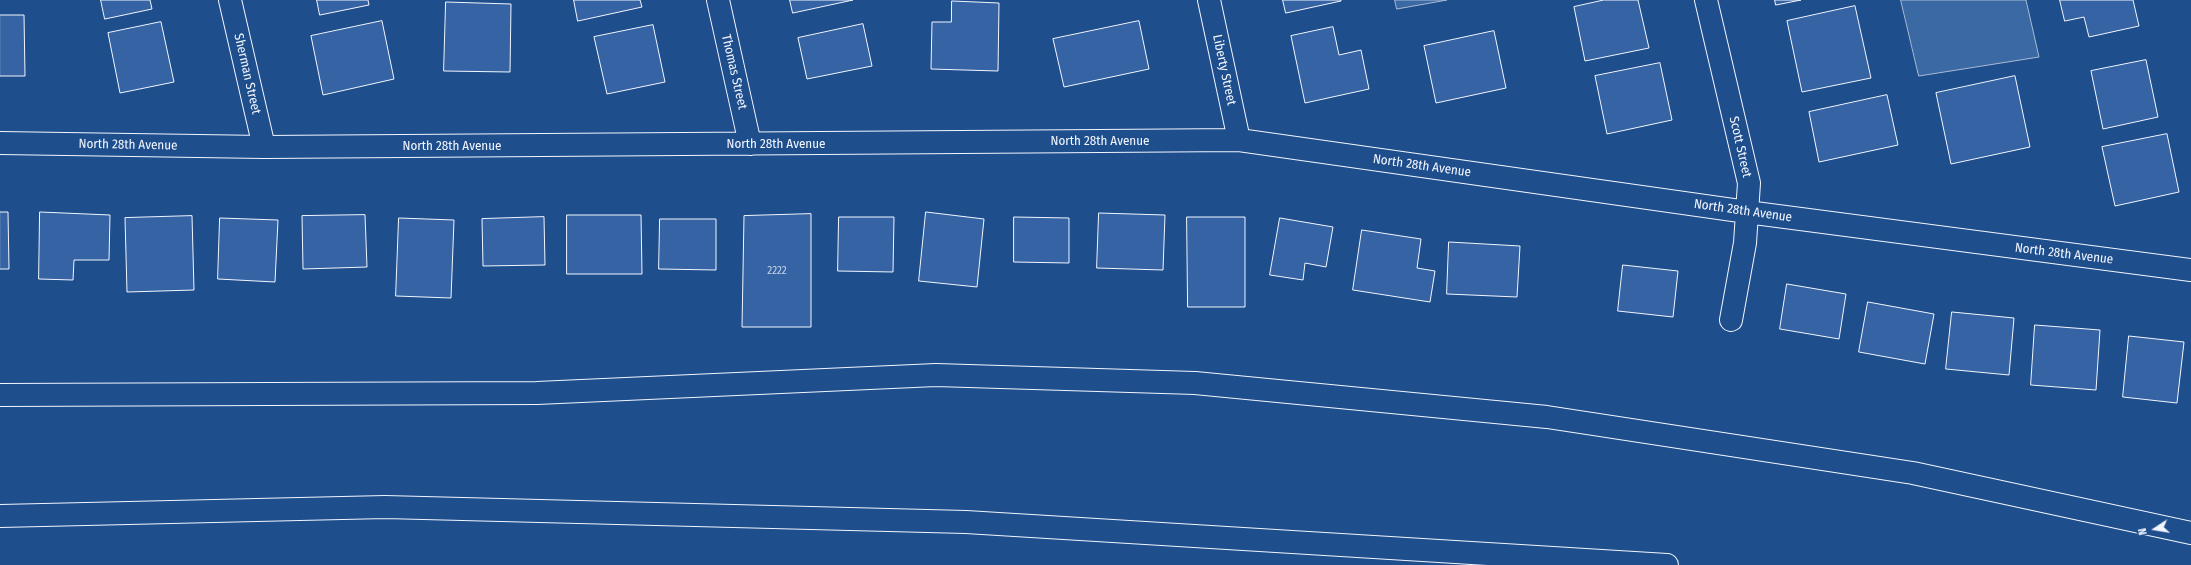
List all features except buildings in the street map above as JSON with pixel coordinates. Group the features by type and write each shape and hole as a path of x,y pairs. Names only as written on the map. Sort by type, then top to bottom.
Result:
{"main road":[{"name":"Sherman Street","path":"230,0 264,147"},
{"name":"Thomas Street","path":"718,0 750,144"},
{"name":"Liberty Street","path":"1209,0 1239,140"},
{"name":"Scott Street","path":"1706,0 1748,183 1745,243 1731,320"},
{"name":"North 28th Avenue","path":"0,143 264,147 1239,140 1747,212 2191,270"},
{"path":"0,396 537,393 936,375 1195,383 1547,417 1912,473 2191,533"},
{"path":"0,516 385,507 966,522 1667,565"}],"water":[{"path":"1395,0 1447,0 1397,9"},
{"path":"1901,0 2026,0 2039,57 1919,76"}]}
